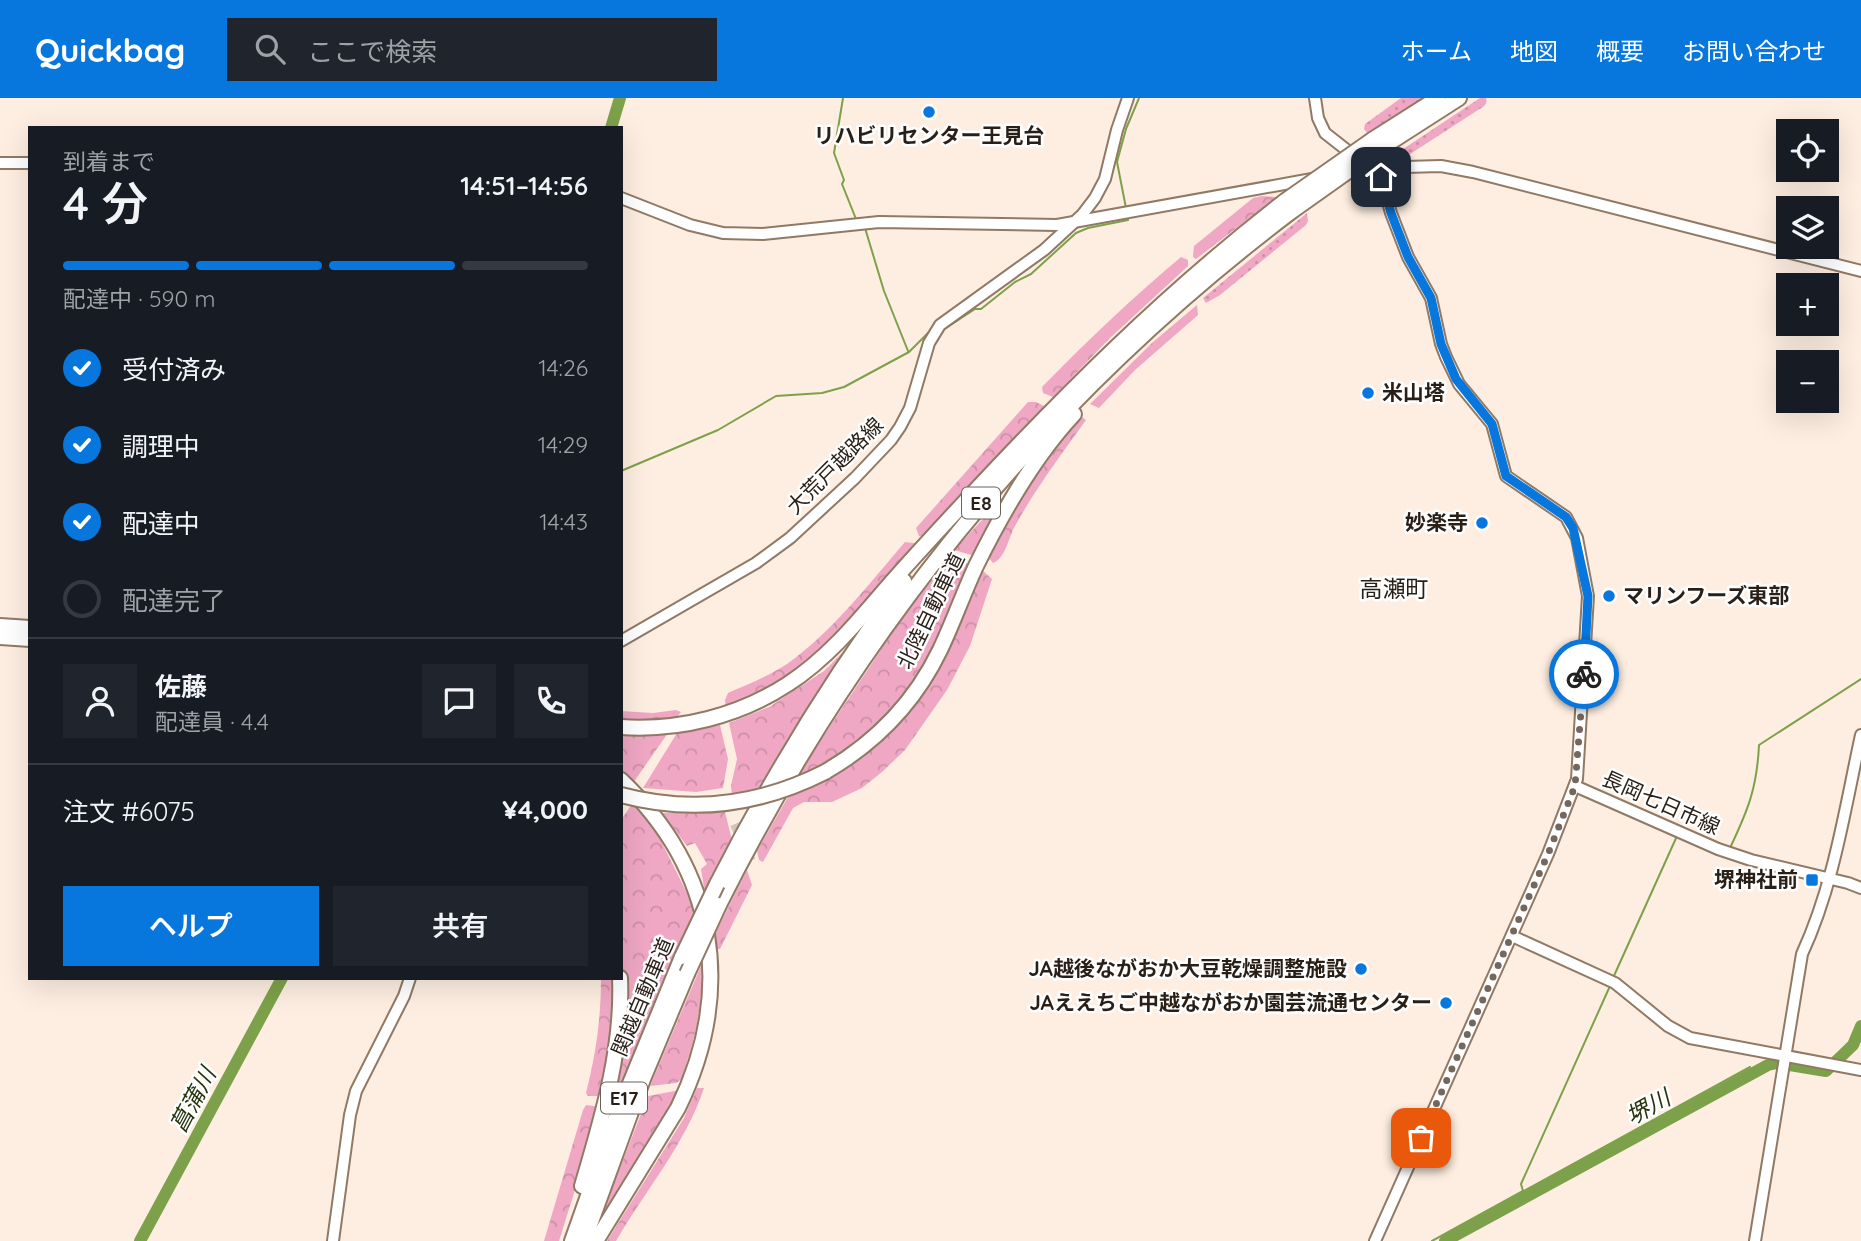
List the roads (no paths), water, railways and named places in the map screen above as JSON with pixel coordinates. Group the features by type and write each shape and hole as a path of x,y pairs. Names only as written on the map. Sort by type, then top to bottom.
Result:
{"highway":[{"name":"北陸自動車道","path":"623,727 659,727 713,718 741,708 786,685 827,653 1074,386 1138,325 1187,281 1438,98"},
{"name":"北陸自動車道","path":"1375,145 1459,98"},
{"name":"北陸自動車道","path":"738,854 868,650 950,540 1006,474 1073,403 1159,320 1288,206"},
{"name":"北陸自動車道","path":"623,795 673,804 725,804 774,794 825,772 876,736 902,709 921,683 940,650 974,569 1002,516 1067,422 1169,316 1230,258"},
{"name":"北陸自動車道","path":"738,854 765,794 859,644 915,566 993,472"},
{"path":"2,632 28,628"},
{"path":"2,632 28,638"},
{"path":"596,1241 688,1088 703,1042 712,985 705,920 689,877 665,831 623,782"},
{"name":"関越自動車道","path":"572,1241 613,1125 682,957 717,884 738,854"},
{"name":"関越自動車道","path":"584,1241 626,1123 738,854"},
{"path":"564,1241 612,1072 619,1025 620,980"}],"street":[{"name":"大荒戸越路線","path":"623,640 745,570 790,538 869,463 901,427 910,408 929,343 940,326 969,302 1044,250 1090,205 1101,187 1128,98"},
{"name":"長岡七日市線","path":"1315,98 1318,118 1325,133 1381,177 1408,257 1431,298 1441,344 1456,379 1487,417 1495,432 1506,476 1566,517 1577,538 1588,596 1575,786 1717,849 1861,888"},
{"path":"0,163 28,163"},
{"path":"623,199 690,225 740,234 786,233 879,222 1036,225 1073,223 1127,214 1371,168 1423,166 1464,170 1861,271"},
{"path":"1755,1241 1802,954 1817,921 1830,878 1861,735"},
{"path":"1375,1241 1512,936 1575,786"},
{"path":"1512,936 1615,983 1678,1033 1702,1042 1861,1070"},
{"path":"333,1241 350,1115 356,1091 404,996 409,980"}],"waterway":[{"name":"菖蒲川","path":"612,126 620,98"},
{"path":"843,98 834,153 844,180 842,184 856,219"},
{"path":"1126,208 1117,162 1126,129 1139,98"},
{"path":"943,330 975,309 981,309 1015,282 1031,274 1076,233 1128,220 1128,217"},
{"path":"865,228 884,291 908,351"},
{"path":"623,470 718,430 776,396 822,393 844,387 909,352 930,331"},
{"path":"1686,829 1730,848 1750,798 1759,745 1861,679"},
{"path":"1613,978 1677,836"},
{"name":"菖蒲川","path":"140,1241 281,980"},
{"path":"1432,1241 1523,1191 1521,1184 1610,986"},
{"name":"堺川","path":"1445,1241 1768,1065 1777,1063 1826,1071 1853,1045 1861,1026"},
{"path":"1524,1191 1750,1067"}],"tunnel":[{"path":"735,824 752,864"}],"place":[{"name":"リハビリセンター王見台","path":"929,112"},
{"name":"米山塔","path":"1368,393"},
{"name":"妙楽寺","path":"1482,523"},
{"name":"マリンフーズ東部","path":"1609,596"},
{"name":"堺神社前","path":"1812,880"},
{"name":"JA越後ながおか大豆乾燥調整施設","path":"1361,969"},
{"name":"JAええちご中越ながおか園芸流通センター","path":"1446,1003"}],"district":[{"name":"高瀬町","path":"1394,589"}]}
